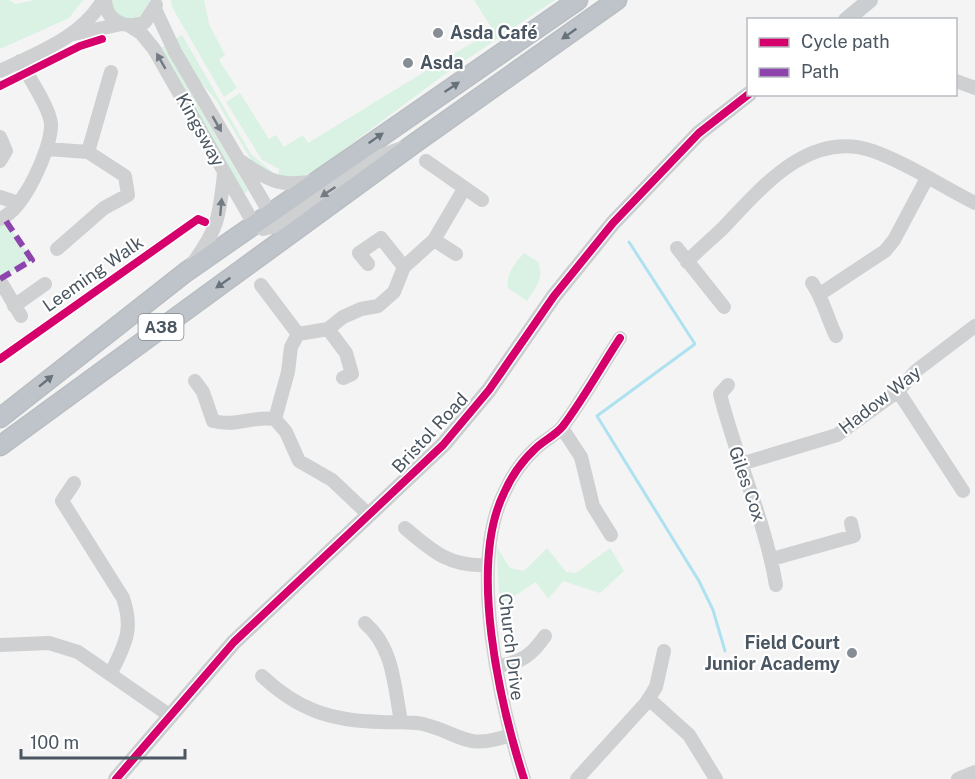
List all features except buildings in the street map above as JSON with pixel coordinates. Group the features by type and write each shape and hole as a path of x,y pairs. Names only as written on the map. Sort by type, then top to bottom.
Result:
{"highway":[{"name":"A38","path":"0,418 186,272 265,222 315,181 578,0"},
{"name":"A38","path":"0,446 415,143 617,0"}],"main road":[{"path":"848,18 870,0"},
{"name":"Bristol Road","path":"116,779 234,642 368,514 429,460 489,390 575,268 633,201 699,133 747,96"}],"street":[{"name":"Kingsway","path":"104,0 108,13 141,33 154,49 224,174 265,222"},
{"path":"0,71 72,34 93,16 104,0"},
{"name":"Kingsway","path":"156,5 165,34 236,157 265,222"},
{"path":"72,34 145,22 156,5"},
{"path":"0,219 18,203 48,149 51,122 20,61"},
{"path":"88,152 111,72"},
{"path":"957,81 975,88"},
{"path":"0,136 6,151 0,161"},
{"path":"270,248 265,222 382,155 415,143"},
{"path":"687,262 761,188 796,159 816,151 842,146 858,147 885,156 975,203"},
{"path":"48,149 88,152 125,176 128,195 104,208 57,249"},
{"path":"236,157 273,180 291,185 315,181"},
{"path":"426,161 482,200"},
{"path":"186,272 206,247 219,220 224,174"},
{"path":"820,294 885,251 894,240 927,178"},
{"path":"298,334 328,329 343,317 361,309 378,306 394,292 404,267 434,240 464,189"},
{"path":"0,197 18,203"},
{"path":"368,264 359,253 381,238 404,267"},
{"path":"434,240 456,254"},
{"path":"676,248 724,307"},
{"path":"812,283 820,294 824,312 836,336"},
{"path":"2,284 11,306 45,284"},
{"path":"261,285 298,334"},
{"path":"328,329 346,353 352,374 343,378"},
{"name":"Hadow Way","path":"741,464 837,435 898,391 917,370 973,333"},
{"path":"275,419 288,372 291,347 298,334"},
{"name":"Church Drive","path":"524,779 510,735 497,666 488,565 490,536 503,495 523,461 561,428 620,338"},
{"path":"195,381 203,392 213,421 231,425 259,417 275,419 286,432 299,461 332,480 368,514"},
{"name":"Giles Cox","path":"728,386 720,394 772,559 776,585"},
{"path":"898,391 963,491"},
{"path":"561,428 581,457 593,506 611,536"},
{"path":"74,483 58,502 123,598 128,614 128,638 111,673"},
{"path":"602,521 614,514"},
{"path":"772,559 854,536 851,523"},
{"path":"405,528 448,560 469,566 488,565"},
{"path":"365,623 377,634 389,655 401,722"},
{"name":"Church Drive","path":"497,666 517,663 528,657 545,636"},
{"path":"0,645 49,643 78,652 169,715"},
{"path":"585,777 649,699 656,687 664,651"},
{"path":"262,676 284,697 313,711 359,720 422,724 467,741 487,743 510,735"},
{"path":"649,699 688,735 716,779"},
{"path":"958,779 975,772"}],"green space":[{"path":"0,0 9,0 16,4 35,0 83,0 69,18 0,49"},
{"path":"110,0 150,1 140,17 130,20 117,16"},
{"path":"171,0 204,0 209,24 225,55 219,60 237,88 224,97 172,7"},
{"path":"474,0 555,0 445,74 315,171 297,178 278,177 279,169 262,160 226,102 240,93 269,139 276,135 284,147 303,135 308,143 493,30"},
{"path":"182,35 251,154 272,172 270,175 251,160 216,100 198,79 174,39"},
{"path":"164,46 248,191 243,194 160,48"},
{"path":"4,218 32,260 0,279 0,219"},
{"path":"524,253 538,262 540,268 540,278 527,301 508,288 510,273"},
{"path":"496,546 510,568 524,571 547,548 566,572 576,573 610,548 624,571 600,593 563,581 548,599 536,582 500,605"}],"waterway":[{"path":"629,242 695,344 597,416 699,581 713,610 725,651"}],"marked path":[{"path":"0,279 32,260 4,218"}],"cycle path":[{"path":"0,86 80,46 102,39"},
{"path":"116,779 234,642 443,445 489,390 554,296 613,223 699,133 747,96"},
{"name":"Leeming Walk","path":"0,359 198,219 205,222"},
{"path":"524,779 506,713 491,635 488,596 489,558 494,523 504,493 517,470 535,449 563,426 620,338"}],"place":[{"name":"Asda Café","path":"438,33"},
{"name":"Asda","path":"408,63"},
{"name":"Field Court Junior Academy","path":"852,653"}]}
